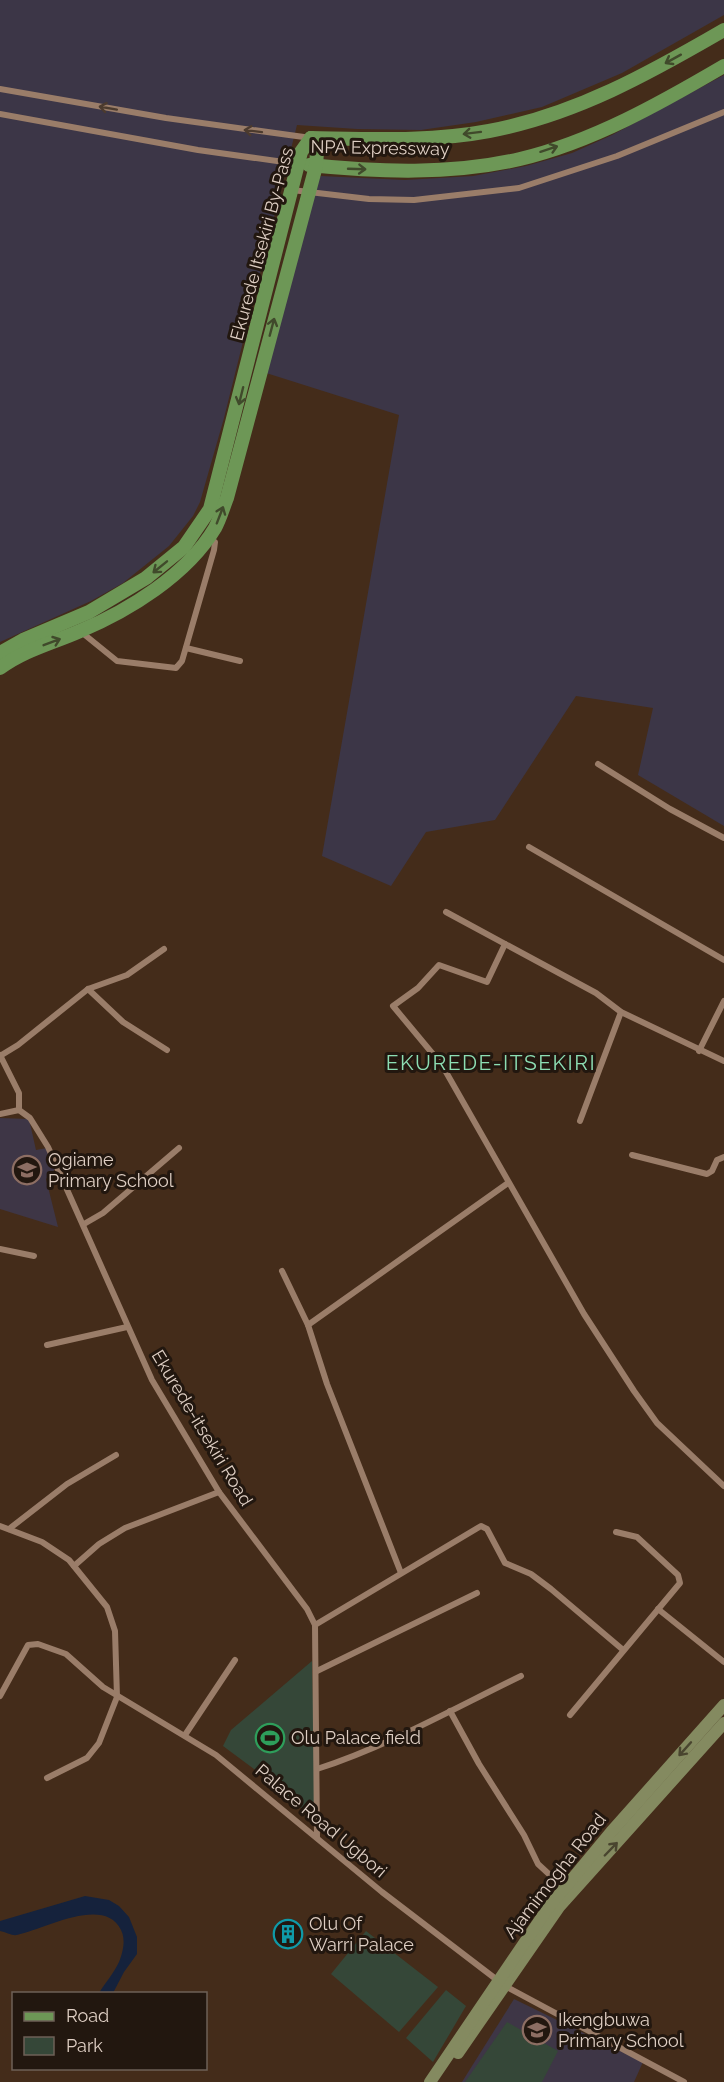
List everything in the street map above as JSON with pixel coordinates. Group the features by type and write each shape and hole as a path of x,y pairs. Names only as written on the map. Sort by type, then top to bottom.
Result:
{"main road":[{"path":"311,138 403,139 499,129 567,109 612,91 724,30"},
{"name":"NPA Expressway","path":"298,164 428,170 519,159 561,145 635,114 724,66"},
{"name":"Ekurede Itsekiri By-Pass","path":"0,653 117,597 184,547 198,529 210,509 228,448 301,152 311,138"},
{"name":"Ekurede Itsekiri By-Pass","path":"0,668 12,659 80,631 119,611 168,578 216,527 227,498 316,166 317,152 311,138"},
{"name":"Ajamimogha Road","path":"440,2082 564,1888 724,1705"},
{"name":"Ajamimogha Road","path":"430,2082 559,1907 724,1723"}],"street":[{"name":"NPA Expressway","path":"0,89 166,118 311,138"},
{"path":"292,190 369,199 414,200 519,188 616,156 724,112"},
{"name":"NPA Expressway","path":"0,114 161,143 298,164"},
{"path":"80,631 117,661 135,665 176,668 182,661 214,550 215,542 208,538"},
{"path":"186,648 240,661"},
{"path":"598,764 670,809 724,838"},
{"path":"529,847 724,960"},
{"path":"446,912 596,993 621,1012 724,1061"},
{"path":"505,944 487,982 439,965 417,988 393,1006 442,1065 584,1314 634,1391 664,1430 724,1486"},
{"path":"0,1114 19,1110 19,1094 0,1056 18,1045 88,989 127,975 164,949"},
{"path":"88,989 123,1022 167,1050"},
{"path":"699,1051 724,1001"},
{"path":"580,1121 621,1012"},
{"name":"Ekurede-itsekiri Road","path":"19,1110 30,1118 48,1147 152,1380 219,1492 308,1609 315,1625 317,1837"},
{"path":"84,1224 104,1213 127,1190 179,1148"},
{"path":"632,1155 707,1174 712,1171 717,1160 724,1157"},
{"path":"308,1325 508,1183"},
{"path":"0,1249 34,1256"},
{"path":"282,1271 308,1325 327,1384 401,1573"},
{"path":"47,1345 127,1327"},
{"path":"9,1529 67,1484 116,1455"},
{"path":"74,1566 99,1544 125,1528 219,1492"},
{"path":"0,1526 42,1542 74,1566 106,1607 112,1623 117,1696 99,1743 87,1758 47,1778"},
{"path":"315,1625 467,1533 484,1527 505,1563 531,1574 551,1588 622,1649"},
{"path":"570,1715 622,1649 681,1582 681,1578 637,1537 616,1532"},
{"path":"317,1671 369,1648 477,1593"},
{"path":"658,1609 724,1662"},
{"name":"Palace Road Ugbori","path":"0,1696 28,1645 33,1643 66,1654 117,1696 225,1761 382,1892 502,1983 684,2082"},
{"path":"185,1735 235,1660"},
{"path":"317,1769 358,1756 521,1676"},
{"path":"450,1711 479,1764 524,1835 538,1864 564,1888"}],"shaded area":[{"path":"0,0 724,0 724,15 622,73 542,107 476,122 421,130 297,125 224,418 200,502 193,516 169,546 123,583 91,601 0,642"},
{"path":"724,75 724,826 638,775 653,708 576,696 495,820 426,832 391,886 322,856 399,415 263,372 314,185 321,176 405,180 473,176 526,166 572,153 612,135"},
{"name":"Ogiame Primary School","path":"0,1118 29,1119 36,1150 47,1148 57,1167 46,1179 58,1227 0,1209"},
{"name":"Ikengbuwa Primary School","path":"514,1999 643,2062 634,2082 462,2082"}],"green space":[{"name":"Olu Palace field","path":"312,1661 316,1822 278,1787 223,1746 231,1730"},
{"path":"366,1931 438,1987 399,2032 331,1974"},
{"path":"446,1990 466,2006 433,2062 406,2038"},
{"path":"507,2022 558,2051 542,2082 465,2082"}],"water":[{"path":"85,1896 109,1900 119,1906 129,1917 137,1937 137,1954 114,1992 100,1992 117,1966 123,1950 123,1934 113,1920 101,1915 87,1915 17,1935 0,1931 0,1921"}],"place":[{"name":"Ogiame Primary School","path":"27,1170"},
{"name":"Olu Palace field","path":"270,1738"},
{"name":"Olu Of Warri Palace","path":"288,1934"},
{"name":"Ikengbuwa Primary School","path":"537,2030"}],"district":[{"name":"EKUREDE-ITSEKIRI","path":"491,1063"}]}
